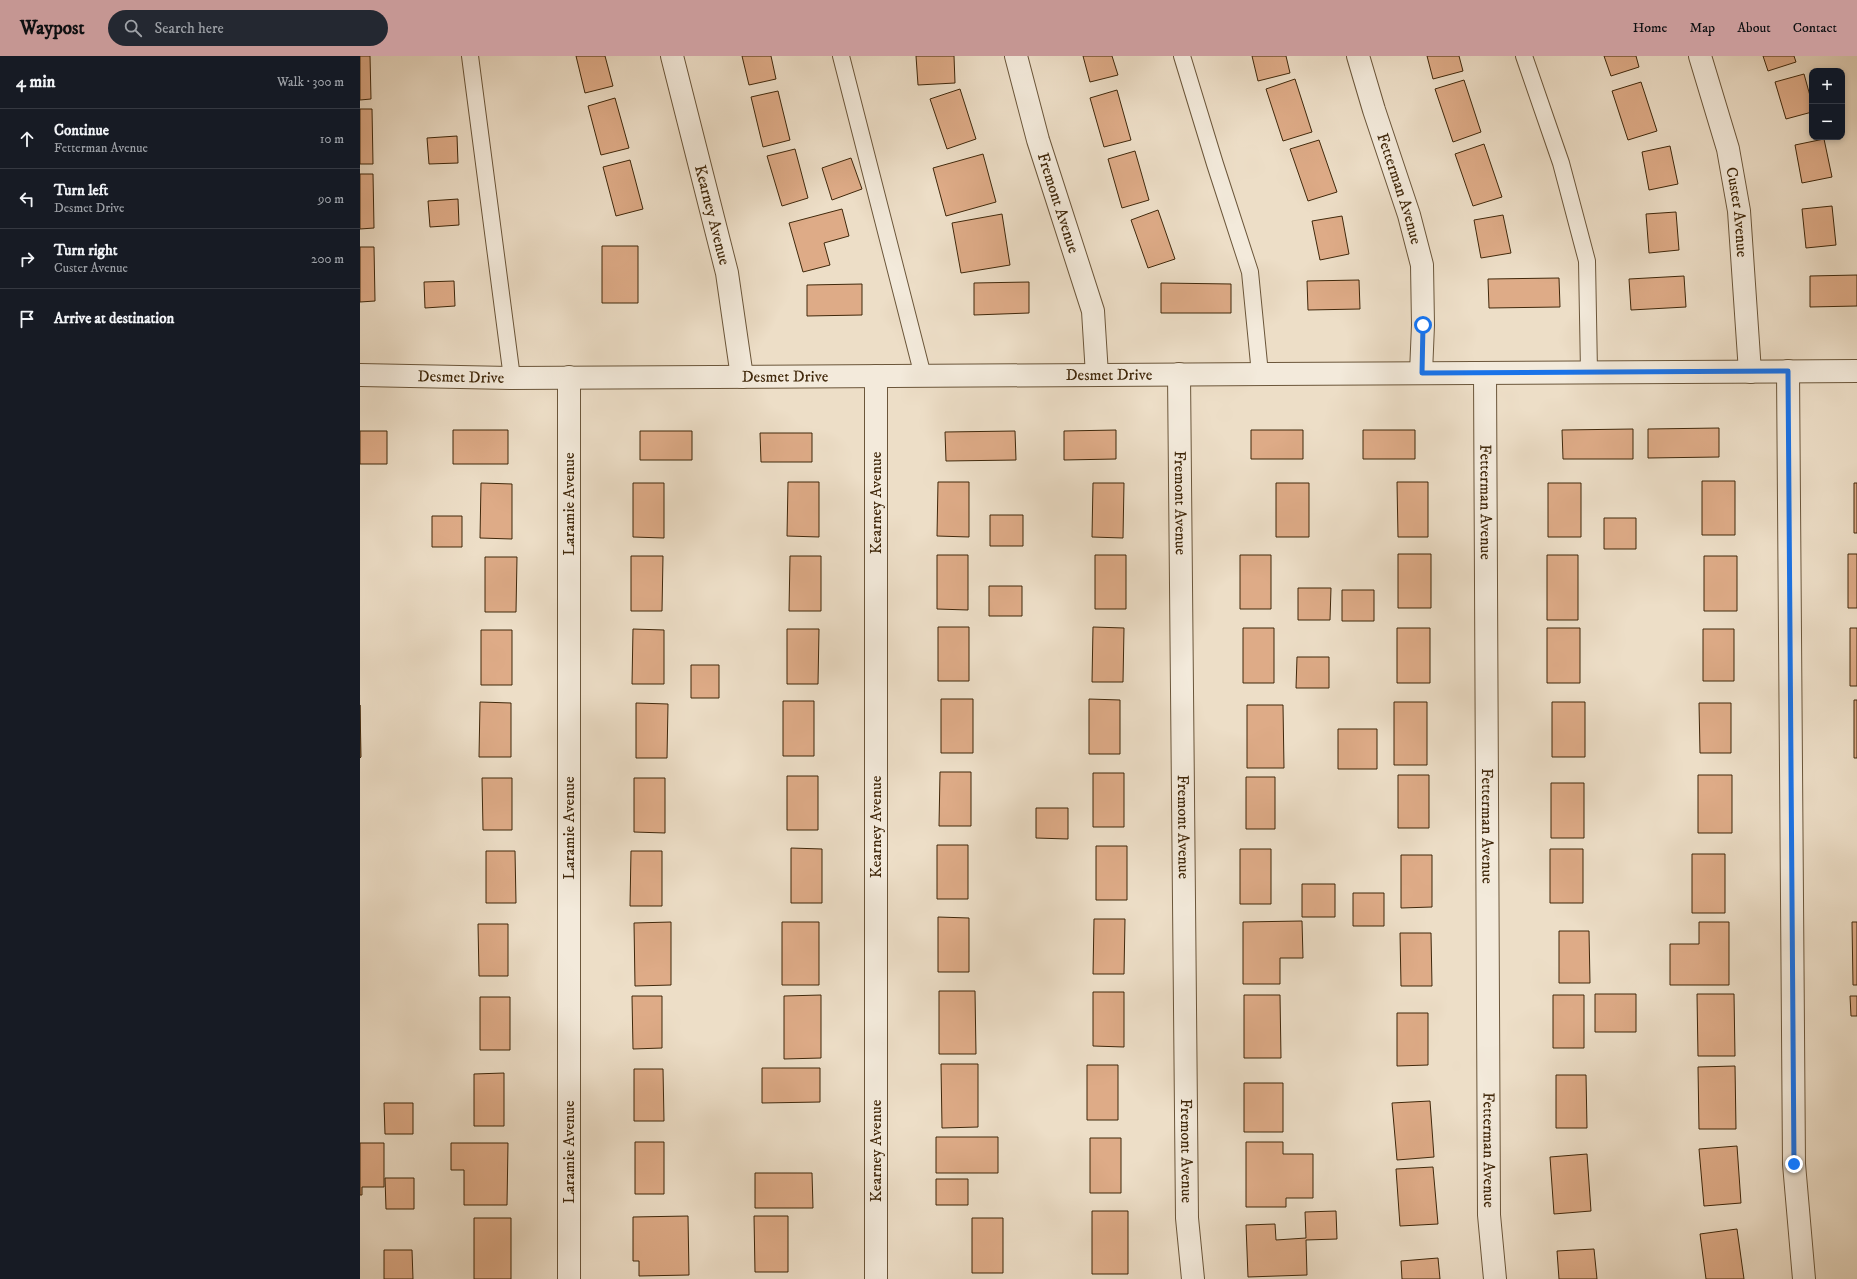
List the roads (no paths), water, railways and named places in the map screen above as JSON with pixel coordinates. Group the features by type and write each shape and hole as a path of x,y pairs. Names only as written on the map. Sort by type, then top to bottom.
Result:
{"street":[{"name":"Kearney Avenue","path":"672,56 727,273 742,377"},
{"name":"Fremont Avenue","path":"1016,56 1038,140 1093,311 1097,375"},
{"name":"Fetterman Avenue","path":"1358,56 1374,110 1409,215 1422,264 1422,373"},
{"name":"Custer Avenue","path":"1700,56 1728,149 1739,211 1750,372"},
{"path":"1788,371 1794,1164 1804,1279"},
{"name":"Desmet Drive","path":"360,375 512,378 1857,371"},
{"name":"Fetterman Avenue","path":"1485,373 1489,1215 1495,1279"},
{"name":"Fremont Avenue","path":"1179,374 1187,1218 1193,1279"},
{"name":"Kearney Avenue","path":"876,376 876,1279"},
{"name":"Laramie Avenue","path":"569,377 569,1279"}],"lane":[{"path":"470,56 512,378"},
{"path":"841,56 923,376"},
{"path":"1182,56 1214,164 1250,272 1260,374"},
{"path":"1524,56 1561,163 1587,260 1589,372"}]}
